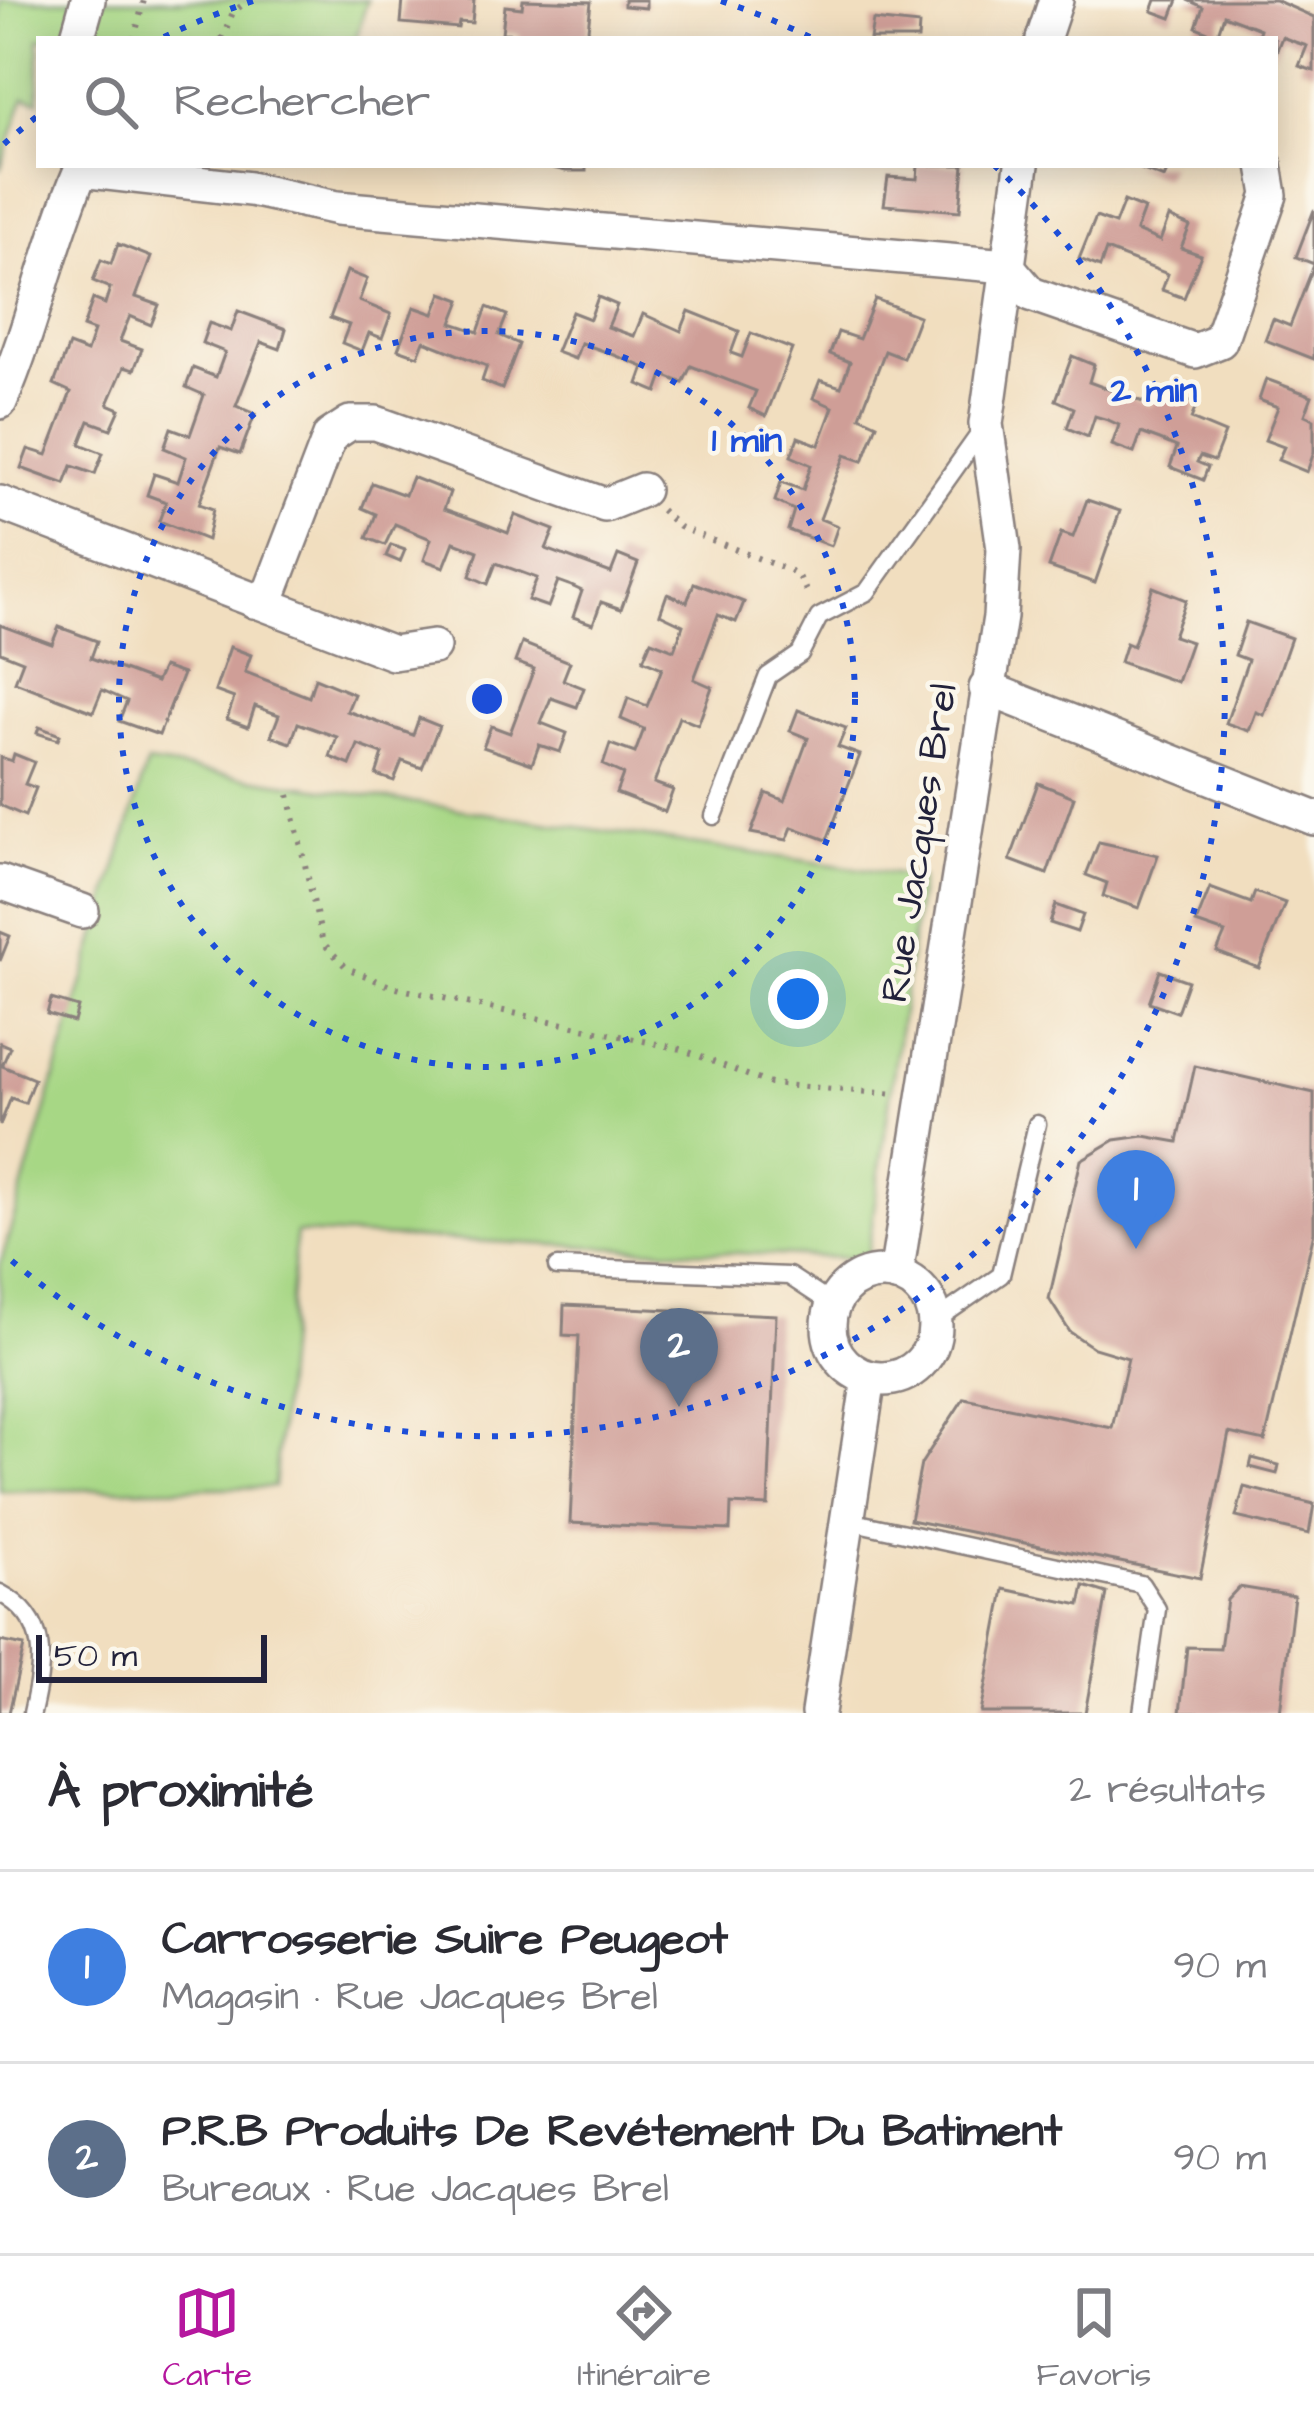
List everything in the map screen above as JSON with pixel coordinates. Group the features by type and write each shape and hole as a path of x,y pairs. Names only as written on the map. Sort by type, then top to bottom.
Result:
{"street":[{"path":"78,36 88,0"},
{"path":"1044,36 1056,0"},
{"path":"0,401 27,340 63,210 81,168"},
{"path":"89,168 250,188 337,208 1007,266 1031,294 1195,351 1220,341 1270,195 1266,168"},
{"name":"Rue Jacques Brel","path":"896,1275 1000,617 1004,549 986,424 1022,168"},
{"path":"254,601 270,593 330,436 350,423 376,423 605,505 642,490"},
{"path":"0,503 393,653 433,647"},
{"path":"986,688 1314,818"},
{"path":"0,882 82,911"},
{"path":"896,1275 924,1295 935,1322 922,1361 908,1373 869,1378 845,1365 833,1348 828,1330 833,1305 859,1278 896,1275"},
{"path":"818,1713 869,1378"}],"lane":[{"path":"714,816 768,676 800,654 819,616 867,592 986,424"},
{"path":"935,1322 1001,1275 1037,1124"},
{"path":"557,1267 788,1276 833,1305"},
{"path":"849,1521 1141,1584 1157,1609 1142,1713"},
{"path":"0,1593 26,1609 39,1635 44,1662 32,1713"}],"path":[{"path":"135,36 144,0"},
{"path":"223,36 233,12 249,0"},
{"path":"642,490 679,527 798,574 819,616"},
{"path":"289,796 323,943 347,968 413,992 681,1049 770,1084 923,1095"}],"green space":[{"path":"0,0 367,0 357,36 36,36 36,100 24,98 0,170"},
{"path":"147,763 921,878 867,1259 296,1233 274,1487 0,1491 0,1265"}],"building":[{"path":"403,0 474,0 472,23 459,22 458,28 401,23"},
{"path":"523,0 591,2 587,36 502,33 505,6 522,8"},
{"path":"624,0 646,0 646,8 624,6"},
{"path":"1156,0 1178,0 1171,18 1152,11"},
{"path":"1187,0 1275,0 1314,17 1314,71 1299,66 1307,46 1282,37 1278,47 1278,36 1258,36 1260,29 1224,15 1217,36 1196,27 1203,7"},
{"path":"873,20 919,25 918,36 870,36"},
{"path":"918,168 964,168 960,211 884,205 888,177 917,179"},
{"path":"1139,168 1169,168 1164,178"},
{"path":"1124,201 1144,209 1136,231 1160,241 1169,217 1190,226 1181,248 1201,255 1184,298 1162,290 1168,274 1106,250 1100,267 1079,259 1096,217 1115,224"},
{"path":"1314,210 1314,264 1296,257"},
{"path":"118,244 151,257 136,297 159,305 151,325 130,316 120,341 142,349 134,370 124,367 108,404 120,409 111,429 89,421 80,444 103,453 95,474 72,466 65,484 21,468 28,449 47,455 71,392 54,384 69,345 87,352 94,331 83,327 93,299 105,304 110,288 93,281 101,260 111,264"},
{"path":"1314,265 1314,359 1265,340 1273,319 1290,326"},
{"path":"347,271 367,279 359,301 391,314 382,338 369,333 362,351 342,343 349,325 330,318"},
{"path":"442,293 461,300 452,323 478,332 487,307 507,315 499,335 519,344 502,389 482,381 487,366 424,341 418,356 398,349 414,307 434,314"},
{"path":"598,297 617,305 608,327 634,336 643,314 681,331 689,311 739,331 731,353 742,357 751,333 792,349 766,416 749,408 756,391 691,366 683,383 663,375 657,392 638,384 644,367 612,354 581,343 575,359 556,352 572,312 590,319"},
{"path":"875,299 919,316 903,358 885,351 860,416 877,424 863,461 845,455 832,487 820,519 838,526 831,546 788,530 794,510 775,501 781,482 803,490 811,465 791,456 798,437 819,445 833,407 813,398 820,380 841,387 850,362 830,354 838,332 859,339"},
{"path":"238,311 286,329 280,349 261,342 236,406 255,414 240,454 220,447 199,504 213,509 207,540 159,521 166,502 147,495 154,474 178,482 186,457 164,448 171,428 190,435 204,395 186,387 193,368 216,377 225,352 202,343 209,323 231,331"},
{"path":"1072,356 1094,365 1089,382 1151,405 1157,389 1197,404 1191,419 1225,433 1214,461 1200,456 1197,462 1208,467 1203,480 1170,467 1177,447 1160,440 1141,433 1134,453 1112,445 1119,425 1108,420 1095,416 1088,437 1067,428 1074,408 1056,400"},
{"path":"1266,379 1312,396 1305,415 1314,419 1314,452 1307,472 1278,460 1284,447 1265,440 1278,407 1259,400"},
{"path":"412,477 450,492 444,509 508,533 515,515 554,530 546,549 611,573 618,555 638,563 621,609 601,602 593,624 573,617 582,591 569,585 558,581 548,607 528,600 537,578 496,563 488,584 470,576 478,551 454,542 444,567 424,560 431,539 395,524 385,545 367,538 376,514 362,508 372,483 405,495"},
{"path":"1087,500 1120,511 1095,583 1049,567 1061,533 1073,537"},
{"path":"391,545 405,550 400,562 386,556"},
{"path":"694,583 744,602 736,622 718,615 694,679 712,687 698,725 679,717 654,783 673,790 665,812 616,793 623,774 603,765 610,744 635,753 644,729 621,719 628,698 647,706 662,668 643,660 651,641 674,650 683,625 660,614 667,594 687,602"},
{"path":"1153,587 1186,600 1173,636 1191,642 1177,682 1120,662 1126,643 1133,646"},
{"path":"1246,622 1291,638 1264,715 1256,712 1249,731 1226,723 1248,660 1235,655"},
{"path":"0,625 52,644 59,627 97,641 91,658 156,682 163,667 183,674 159,735 119,721 127,701 102,690 93,712 15,682 23,661 0,652"},
{"path":"522,643 570,662 563,680 584,688 577,707 551,698 541,723 567,733 560,752 539,745 532,764 483,747 491,726 510,733 534,669 515,662"},
{"path":"230,647 251,655 245,672 309,697 315,678 354,694 347,711 413,735 419,718 439,726 422,768 402,761 394,781 376,775 383,754 358,745 350,765 330,757 337,737 298,723 291,743 271,736 279,715 255,706 248,727 227,719 234,698 215,691"},
{"path":"798,710 846,728 838,747 860,755 827,840 792,827 787,840 751,833 766,793 785,801 808,738 790,731"},
{"path":"39,727 60,735 58,740 37,733"},
{"path":"14,754 34,762 25,784 36,788 25,816 0,805 0,757 12,761"},
{"path":"1038,783 1074,797 1047,874 1010,860"},
{"path":"1099,842 1158,855 1139,908 1103,896 1107,883 1086,875"},
{"path":"1210,888 1251,903 1255,892 1285,903 1259,968 1217,952 1225,933 1196,923"},
{"path":"1056,905 1083,915 1077,932 1050,923"},
{"path":"0,932 10,936 0,961"},
{"path":"1160,971 1188,981 1177,1012 1149,1002"},
{"path":"51,999 78,1007 74,1022 47,1014"},
{"path":"0,1043 10,1047 2,1066 34,1079 25,1103 11,1098 0,1125"},
{"path":"1195,1066 1314,1093 1314,1232 1265,1441 1229,1433 1200,1578 910,1520 921,1464 964,1398 1112,1428 1128,1358 1094,1348 1070,1332 1049,1299 1081,1160 1115,1140 1144,1136 1178,1142"},
{"path":"564,1305 776,1315 768,1506 731,1504 730,1530 570,1523 579,1336 563,1335"},
{"path":"1252,1458 1279,1465 1277,1474 1250,1467"},
{"path":"1244,1487 1314,1504 1309,1534 1236,1517"},
{"path":"1084,1586 1107,1593 1085,1713 981,1713 1004,1589 1080,1605"},
{"path":"1239,1587 1294,1596 1280,1713 1180,1713 1187,1647 1220,1648 1227,1600"},
{"path":"0,1641 24,1646 9,1713 0,1713"}],"place":[{"name":"Carrosserie Suire Peugeot","path":"1136,1249"},
{"name":"P.R.B Produits De Revétement Du Batiment","path":"679,1407"}]}
